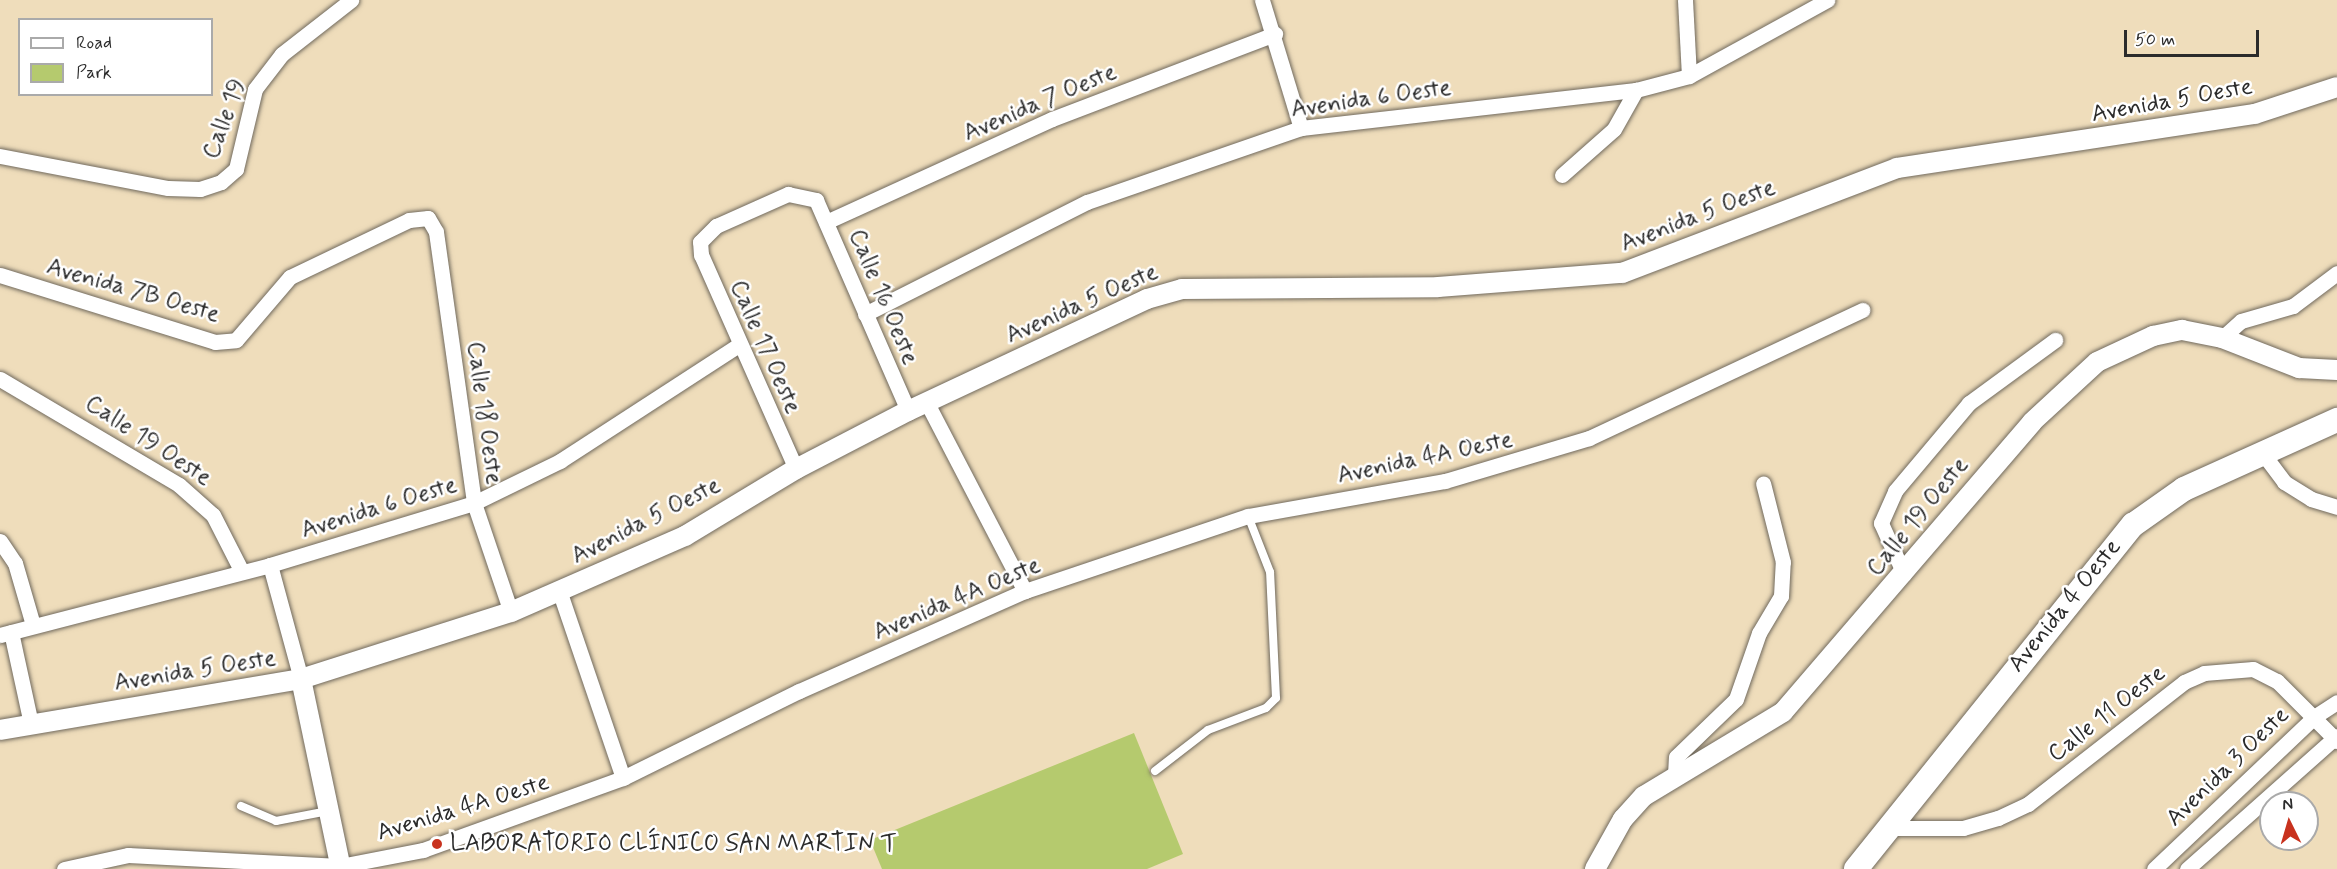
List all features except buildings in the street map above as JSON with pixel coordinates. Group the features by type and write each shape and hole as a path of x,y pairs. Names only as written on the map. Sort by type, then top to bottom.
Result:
{"main road":[{"name":"Avenida 4 Oeste","path":"1856,869 2127,530 2184,489 2264,456 2337,420"}],"street":[{"name":"Calle 19","path":"0,156 168,188 200,189 221,182 236,169 255,89 282,54 351,0"},
{"path":"1262,0 1275,34 1300,128"},
{"path":"1685,0 1689,76"},
{"name":"Avenida 6 Oeste","path":"865,314 1087,202 1300,128 1636,90 1689,76 1827,0"},
{"name":"Avenida 7 Oeste","path":"826,222 1052,119 1275,34"},
{"name":"Avenida 5 Oeste","path":"0,730 302,680 511,612 685,536 796,469 908,411 1147,299 1182,289 1437,288 1622,273 1898,168 2255,114 2337,87"},
{"path":"1562,175 1614,129 1636,90"},
{"name":"Calle 16 Oeste","path":"700,242 716,226 788,194 816,200 908,411"},
{"name":"Avenida 7B Oeste","path":"0,275 215,342 236,340 290,277 409,220 428,218"},
{"name":"Calle 18 Oeste","path":"428,218 436,232 474,503 511,612"},
{"name":"Calle 17 Oeste","path":"700,242 737,346 796,469"},
{"path":"2222,339 2241,321 2293,306 2337,273"},
{"name":"Avenida 4A Oeste","path":"64,869 128,855 340,868 423,850 623,778 799,691 1025,591 1248,516 1445,481 1589,438 1862,310"},
{"name":"Calle 19 Oeste","path":"1595,869 1632,808 1675,775 1728,750 1783,712 1904,574 2031,422 2097,362 2170,331 2222,339 2299,368 2337,370"},
{"path":"1904,574 1881,523 1895,491 1970,403 2055,340"},
{"name":"Avenida 6 Oeste","path":"5,633 241,570 270,565 474,503 560,460 737,346"},
{"name":"Calle 19 Oeste","path":"0,379 179,485 213,515 241,570"},
{"path":"927,403 1025,591"},
{"path":"2264,456 2284,482 2311,500 2337,507"},
{"path":"1675,775 1676,757 1736,699 1759,633 1781,596 1783,562 1763,483"},
{"path":"0,541 15,563 33,625"},
{"path":"270,565 302,680 340,868"},
{"path":"560,592 623,778"},
{"path":"5,633 31,724"},
{"name":"Calle 11 Oeste","path":"1888,828 1963,828 1998,819 2028,804 2184,682 2204,673 2253,669 2277,681 2336,738"},
{"name":"Avenida 3 Oeste","path":"2154,869 2314,717 2337,702"},
{"name":"Avenida 3 Oeste","path":"2187,869 2336,738"}],"lane":[{"path":"1155,771 1208,730 1266,708 1276,698 1270,572 1248,516"},
{"path":"241,806 276,821 330,811"}],"green space":[{"path":"1134,733 1183,854 1147,869 882,869 870,840"}],"place":[{"name":"LABORATORIO CLÍNICO SAN MARTIN T","path":"437,844"}]}
